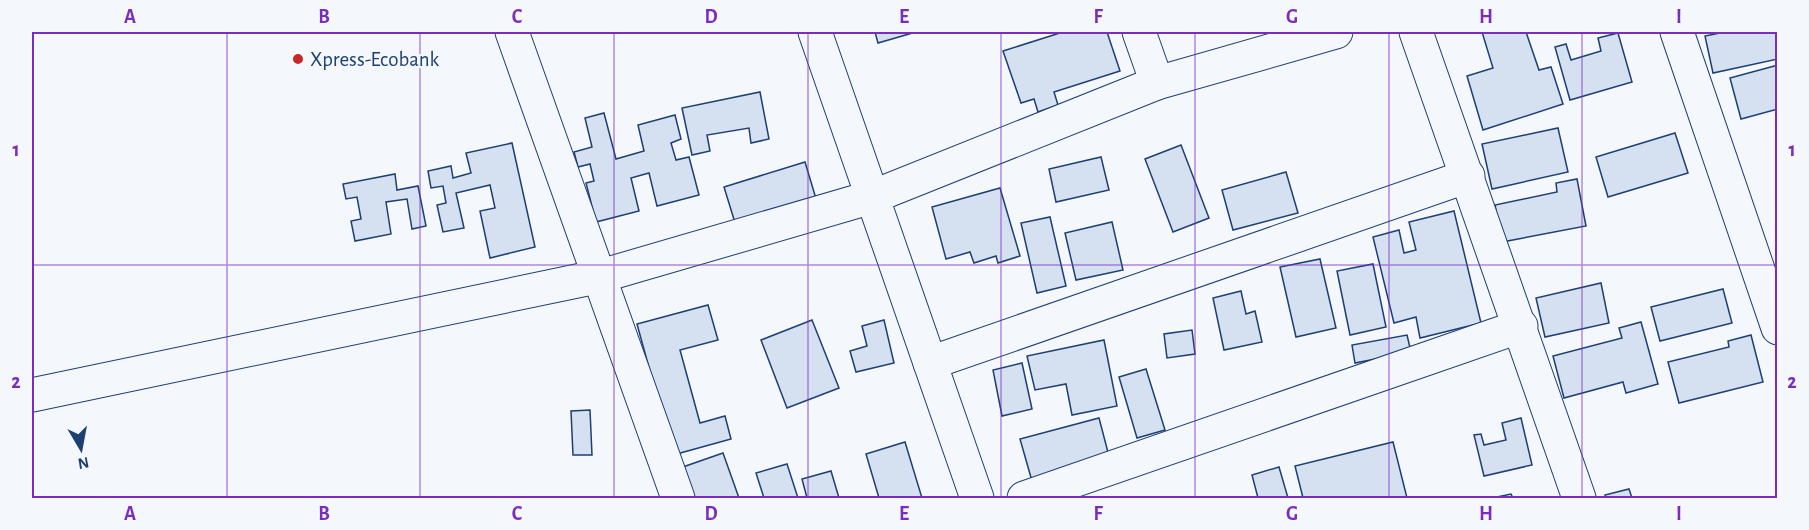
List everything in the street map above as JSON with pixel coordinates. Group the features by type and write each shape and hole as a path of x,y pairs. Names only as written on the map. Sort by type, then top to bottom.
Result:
{"street":[{"path":"512,32 678,498"},
{"path":"815,32 977,498"},
{"path":"1139,32 1157,83"},
{"path":"32,395 600,276 872,197 1157,83 1336,32"},
{"path":"1416,32 1521,326 1579,498"},
{"path":"1677,32 1778,328"},
{"path":"930,363 1468,176"},
{"path":"1024,498 1521,326"}],"building":[{"path":"875,32 916,32 878,43"},
{"path":"1063,32 1107,32 1120,71 1054,92 1058,105 1038,112 1034,99 1021,103 1003,51"},
{"path":"1482,32 1526,32 1539,70 1551,67 1563,104 1483,130 1467,76 1493,68"},
{"path":"1725,32 1778,32 1778,59 1713,73 1705,36"},
{"path":"1618,33 1632,82 1570,100 1555,47 1566,44 1571,60 1601,51 1598,38"},
{"path":"1778,65 1778,109 1741,119 1730,78"},
{"path":"760,92 769,139 751,143 749,128 707,135 710,151 692,155 682,108"},
{"path":"604,113 616,159 644,151 638,125 675,115 681,139 671,143 676,160 689,157 699,195 657,206 649,173 631,178 639,211 596,222 586,183 594,181 590,164 578,167 574,152 592,147 585,118"},
{"path":"1558,128 1568,172 1492,189 1482,144"},
{"path":"1675,133 1688,173 1608,197 1596,157"},
{"path":"512,143 535,247 490,258 480,211 495,208 490,185 456,193 464,228 443,232 437,205 446,203 443,186 431,188 428,171 451,166 453,178 471,173 466,153"},
{"path":"1181,145 1209,218 1173,232 1145,159"},
{"path":"1101,157 1109,190 1056,202 1049,169"},
{"path":"805,162 817,202 736,226 724,187"},
{"path":"1286,172 1298,213 1233,230 1222,190"},
{"path":"395,174 397,190 418,186 426,226 412,229 407,199 386,202 391,234 355,241 351,221 361,219 357,197 346,199 343,184"},
{"path":"1577,179 1586,226 1502,242 1495,205 1557,192 1556,183"},
{"path":"1000,188 1020,256 998,263 996,256 974,263 970,252 946,259 932,207"},
{"path":"1454,211 1481,323 1420,338 1416,317 1394,323 1373,237 1399,230 1404,253 1416,250 1409,222"},
{"path":"1050,217 1066,286 1037,293 1021,223"},
{"path":"1112,222 1123,270 1076,280 1065,233"},
{"path":"1320,259 1336,328 1296,337 1280,267"},
{"path":"1373,264 1386,327 1350,335 1337,271"},
{"path":"1601,283 1609,323 1545,337 1536,298"},
{"path":"1723,289 1732,323 1660,341 1651,307"},
{"path":"1241,291 1246,314 1255,311 1262,342 1224,350 1213,298"},
{"path":"708,305 718,340 680,350 700,423 725,416 731,439 673,455 637,324"},
{"path":"812,320 839,388 787,408 761,340"},
{"path":"884,320 894,363 856,372 850,351 867,346 862,326"},
{"path":"1641,322 1658,384 1626,393 1623,382 1564,398 1553,356 1622,338 1619,328"},
{"path":"1192,330 1195,354 1167,358 1164,334"},
{"path":"1407,335 1411,352 1355,363 1352,345"},
{"path":"1751,335 1763,382 1679,403 1668,362 1729,347 1728,341"},
{"path":"1104,340 1117,406 1072,415 1066,384 1035,390 1027,356"},
{"path":"1022,363 1032,409 1002,416 993,370"},
{"path":"1146,369 1165,430 1137,438 1119,377"},
{"path":"590,410 592,455 573,455 571,411"},
{"path":"1099,418 1110,460 1032,481 1020,439"},
{"path":"1521,418 1532,465 1484,476 1474,435 1481,434 1484,445 1506,440 1502,423"},
{"path":"905,442 922,498 879,498 866,454"},
{"path":"1393,442 1407,498 1303,498 1295,466"},
{"path":"723,453 739,498 691,498 680,468"},
{"path":"787,464 798,498 764,498 756,473"},
{"path":"1279,467 1288,498 1258,498 1252,475"},
{"path":"831,471 839,498 807,498 802,479"},
{"path":"1629,489 1632,498 1606,498 1605,495"},
{"path":"1511,494 1513,498 1492,498"}],"place":[{"name":"Xpress-Ecobank","path":"298,59"}]}
